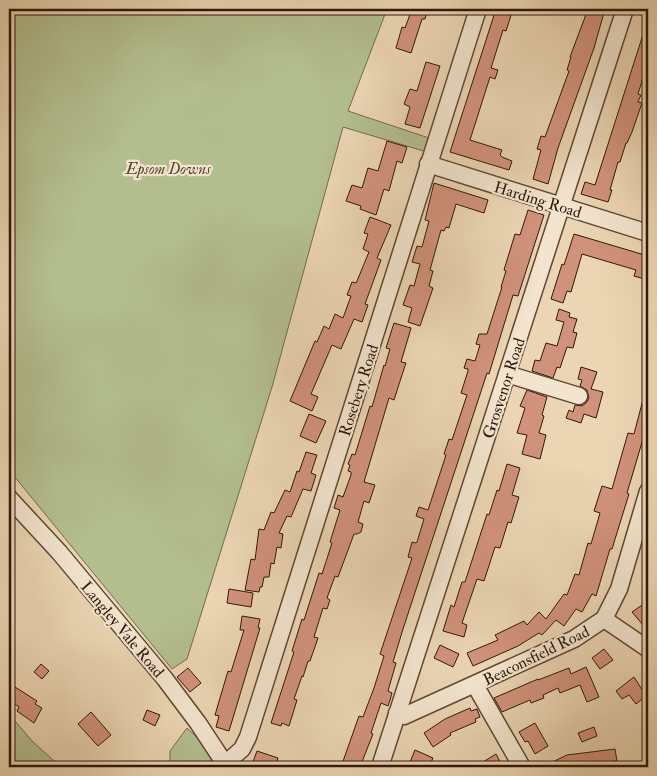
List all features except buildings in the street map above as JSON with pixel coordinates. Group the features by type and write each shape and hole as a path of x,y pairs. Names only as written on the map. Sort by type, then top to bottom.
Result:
{"street":[{"name":"Rosebery Road","path":"226,765 242,750 248,738 478,9"},
{"name":"Grosvenor Road","path":"380,767 624,9"},
{"name":"Harding Road","path":"428,164 648,233"},
{"path":"507,374 579,396"},
{"name":"Beaconsfield Road","path":"397,713 404,716 475,685 574,639 604,619 619,589 648,491"},
{"name":"Langley Vale Road","path":"9,498 64,559 165,679 226,765"},
{"path":"604,619 610,625 648,649"},
{"path":"475,685 522,767"}],"green space":[{"name":"Epsom Downs","path":"9,9 387,9 348,111 429,138 427,152 343,127 272,387 187,659 172,669 9,470"},
{"path":"9,714 33,742 61,767 9,767"},
{"path":"187,728 205,745 219,767 170,767 170,751"}]}
